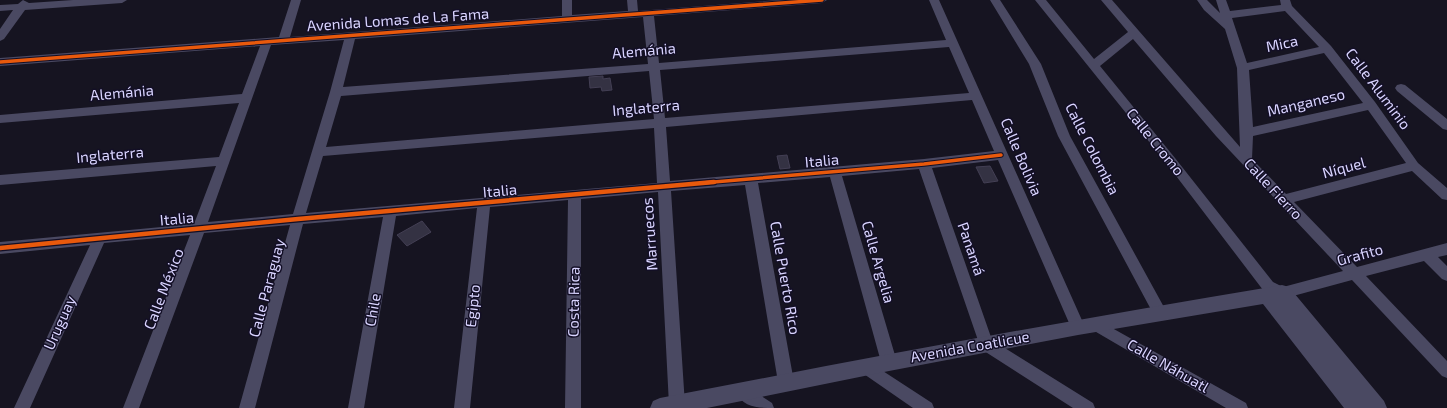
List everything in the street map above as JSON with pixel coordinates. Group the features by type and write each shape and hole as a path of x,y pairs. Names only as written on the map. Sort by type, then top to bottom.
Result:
{"street":[{"path":"0,8 24,3 122,0"},
{"path":"283,41 296,0"},
{"path":"567,0 567,19"},
{"path":"632,0 633,14"},
{"name":"Avenida Lomas de La Fama","path":"0,62 648,13 699,4 822,0"},
{"name":"Calle Bolivia","path":"934,0 977,96 1001,155 1087,326"},
{"name":"Calle Colombia","path":"995,0 1035,64 1064,136 1160,313"},
{"name":"Calle Cromo","path":"1040,0 1171,161 1272,292 1357,408"},
{"name":"Calle Fierro","path":"1106,0 1246,161 1447,371"},
{"path":"1202,0 1208,8 1231,29"},
{"path":"1221,0 1243,68 1247,133 1246,161"},
{"path":"0,37 24,3"},
{"path":"1226,15 1286,3"},
{"name":"Calle Aluminio","path":"1286,3 1327,49 1371,105 1414,166 1447,195"},
{"name":"Marruecos","path":"648,13 655,66 660,123 669,406"},
{"path":"1093,65 1134,33"},
{"name":"Calle Paraguay","path":"247,408 317,152 336,92 350,36"},
{"name":"Calle México","path":"131,408 199,229 267,42"},
{"name":"Alemánia","path":"336,92 954,43"},
{"name":"Mica","path":"1243,68 1327,49"},
{"path":"1401,88 1447,126"},
{"name":"Inglaterra","path":"317,152 977,96"},
{"name":"Alemánia","path":"0,119 247,98"},
{"name":"Manganeso","path":"1247,133 1371,105"},
{"name":"Italia","path":"0,248 924,164 1001,155"},
{"name":"Inglaterra","path":"0,180 223,161"},
{"name":"Panamá","path":"924,164 986,344"},
{"name":"Níquel","path":"1282,200 1414,166"},
{"name":"Calle Argelia","path":"835,172 889,362"},
{"name":"Calle Puerto Rico","path":"751,180 786,382"},
{"name":"Costa Rica","path":"573,408 575,196"},
{"name":"Egipto","path":"462,408 484,204"},
{"name":"Chile","path":"356,408 390,212"},
{"name":"Uruguay","path":"22,408 99,238"},
{"name":"Grafito","path":"1272,292 1355,274 1447,249"},
{"path":"1427,255 1447,275"},
{"name":"Avenida Coatlicue","path":"669,406 889,362 1272,292"},
{"name":"Calle Cromo","path":"1272,292 1377,408"},
{"name":"Calle Náhuatl","path":"1087,326 1240,408"},
{"path":"986,344 1087,408"},
{"path":"866,367 926,408"},
{"path":"743,391 766,408"}],"building":[{"path":"603,76 603,79 610,78 612,90 602,91 601,87 590,88 589,77"},
{"path":"787,155 790,168 780,169 777,156"},
{"path":"990,166 998,181 984,183 976,167"},
{"path":"422,221 431,232 407,246 397,235"}],"cycle path":[{"path":"0,62 822,0"},
{"path":"0,248 298,219 924,164 1001,155"}]}
